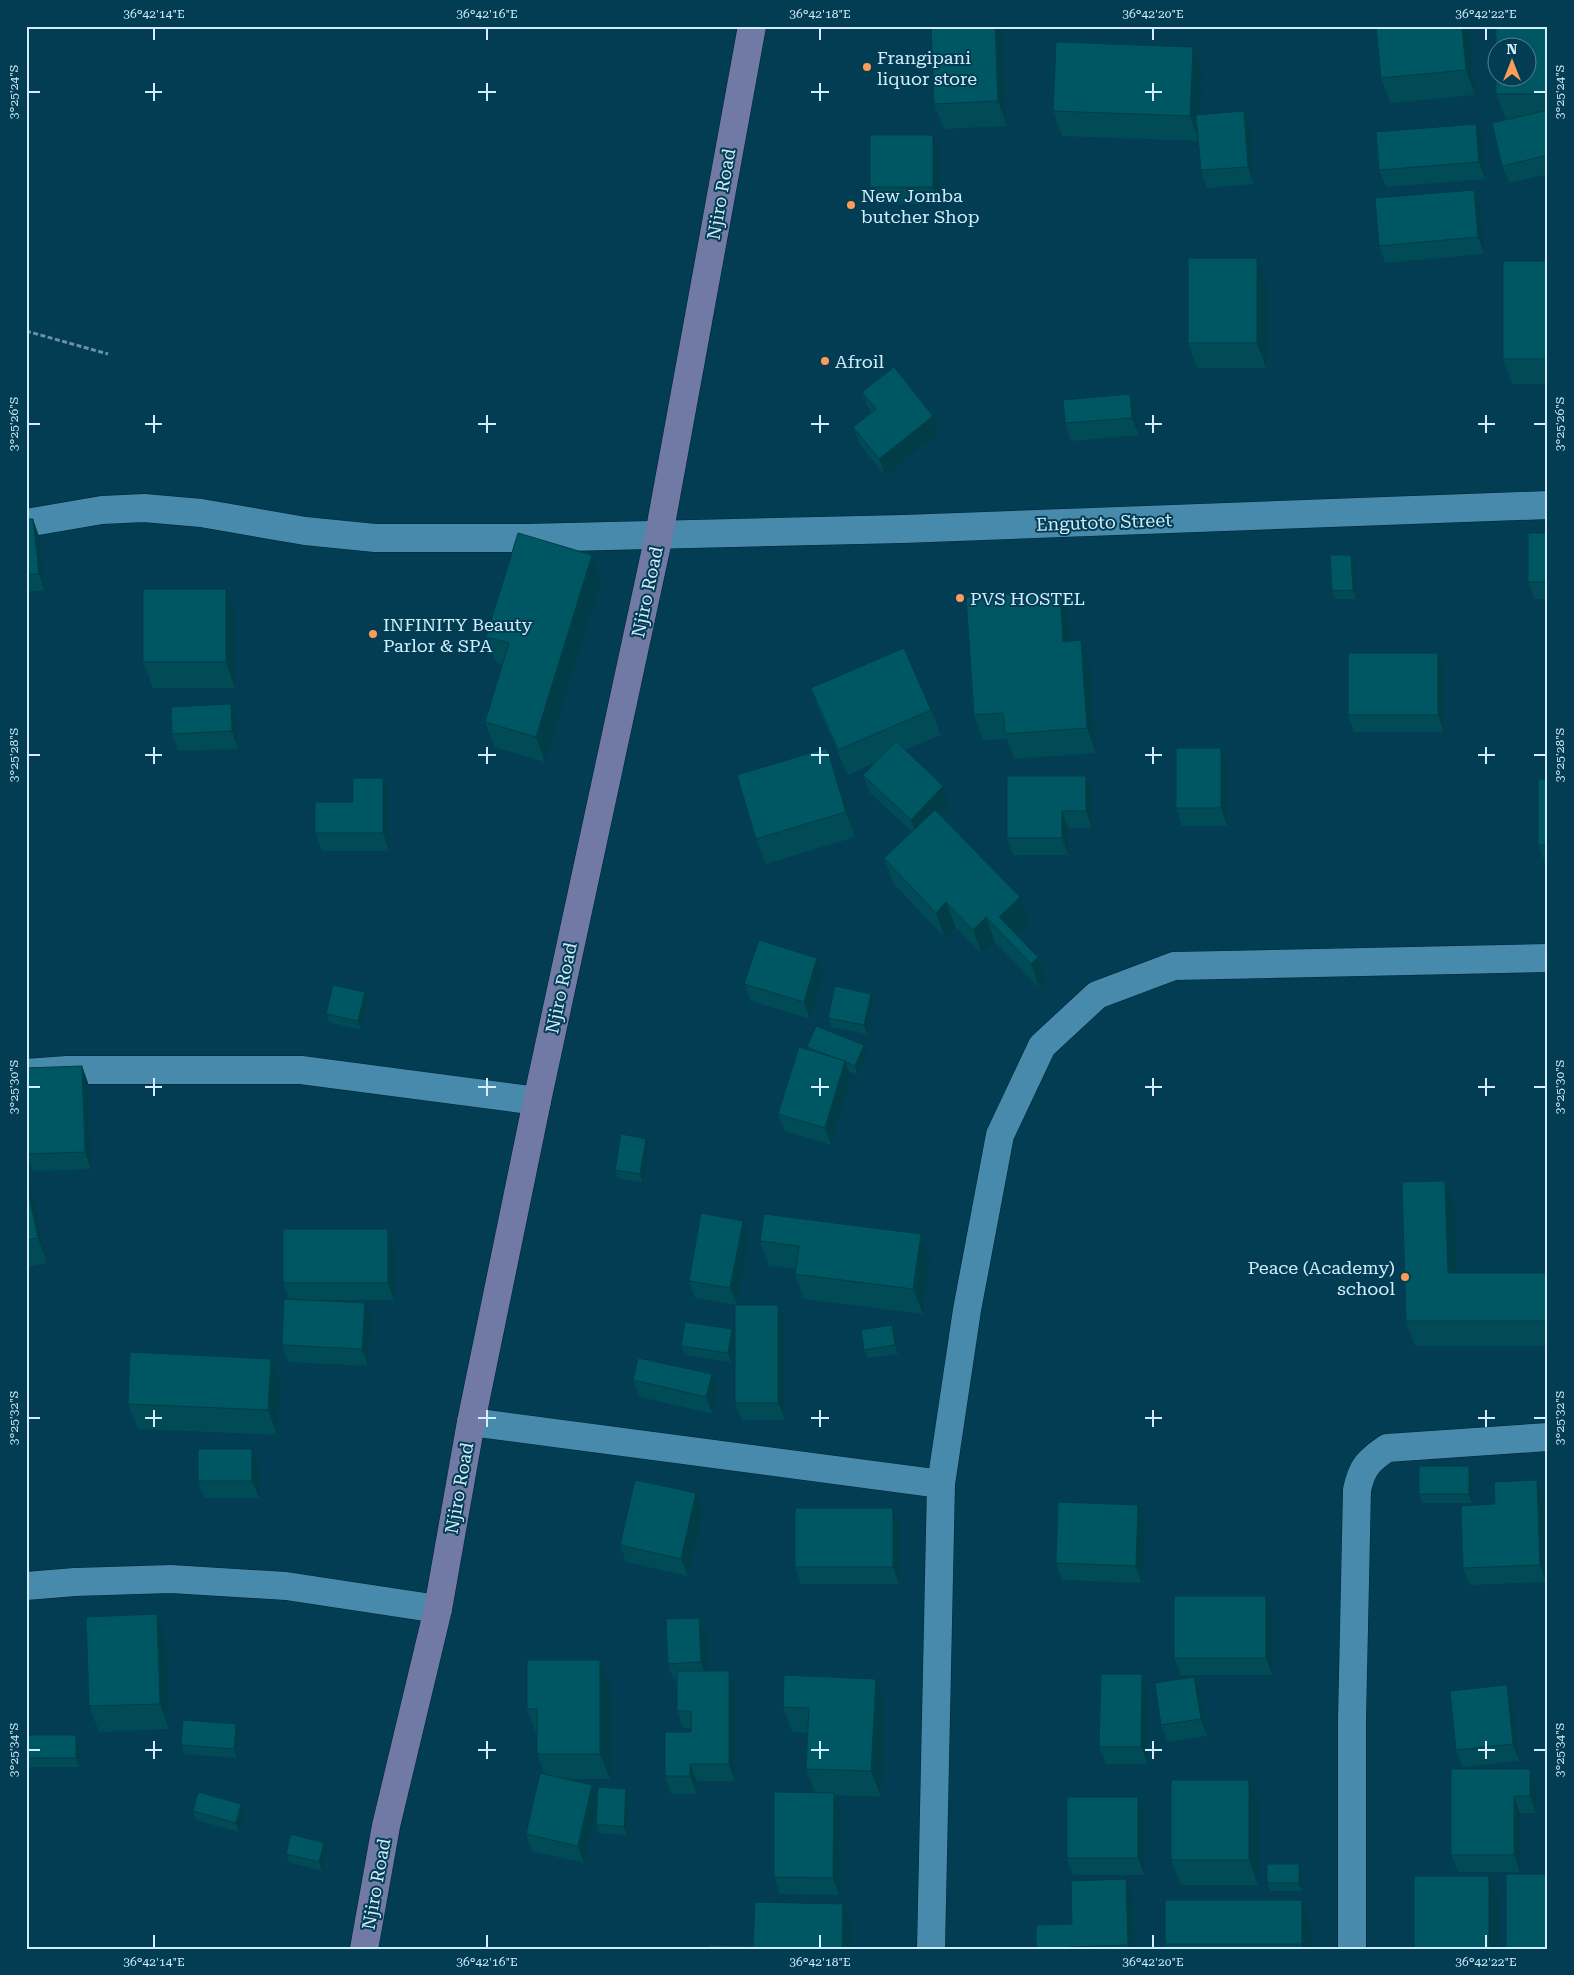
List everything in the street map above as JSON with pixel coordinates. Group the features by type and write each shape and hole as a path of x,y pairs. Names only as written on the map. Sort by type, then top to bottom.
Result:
{"street":[{"name":"Njiro Road","path":"364,1949 386,1826 438,1609 471,1422 537,1101 659,536 752,26"},
{"name":"Engutoto Street","path":"26,523 102,510 144,508 200,513 305,531 375,538 526,538 903,530 1548,505"},
{"path":"931,1949 941,1484 967,1310 1000,1135 1042,1046 1097,995 1174,966 1548,958"},
{"path":"26,1073 67,1070 301,1070 537,1101"},
{"path":"471,1422 941,1484"},
{"path":"1352,1949 1352,1720 1357,1490 1361,1473 1371,1459 1387,1448 1548,1437"},
{"path":"26,1586 75,1582 181,1579 286,1586 438,1609"}],"path":[{"path":"26,331 108,354"}],"building":[{"path":"931,26 995,26 998,101 934,104"},
{"path":"1376,26 1462,26 1466,70 1381,78"},
{"path":"1496,26 1548,26 1548,94 1496,94 1496,88 1536,88 1536,38 1496,38"},
{"path":"1056,42 1193,47 1190,116 1053,111"},
{"path":"1548,110 1548,155 1502,166 1492,123"},
{"path":"1244,111 1248,167 1201,170 1196,115"},
{"path":"1476,124 1479,162 1379,170 1376,132"},
{"path":"870,135 933,135 933,187 870,187"},
{"path":"1474,190 1478,237 1379,246 1375,198"},
{"path":"1188,258 1257,258 1257,343 1188,343"},
{"path":"1503,261 1548,261 1548,359 1503,359"},
{"path":"894,367 933,416 879,459 853,427 876,409 862,392"},
{"path":"1130,394 1132,418 1065,423 1063,400"},
{"path":"26,519 33,519 39,574 26,574"},
{"path":"518,533 592,555 536,737 485,722 509,643 486,637"},
{"path":"1528,533 1548,533 1548,582 1528,582"},
{"path":"1330,555 1351,555 1353,590 1332,591"},
{"path":"143,589 226,589 226,662 143,662"},
{"path":"1060,591 1063,642 1081,640 1087,728 1005,734 1003,713 974,715 966,597"},
{"path":"904,648 931,710 838,750 811,688"},
{"path":"1348,653 1438,653 1438,715 1348,715"},
{"path":"231,704 232,731 172,734 171,707"},
{"path":"896,741 943,786 911,820 863,775"},
{"path":"827,748 846,812 756,839 737,775"},
{"path":"1176,748 1221,748 1221,808 1176,808"},
{"path":"1007,776 1086,776 1086,811 1062,811 1062,838 1007,838"},
{"path":"353,778 383,778 383,833 315,833 315,802 353,802"},
{"path":"1538,779 1548,779 1548,845 1538,845"},
{"path":"935,810 1020,897 999,917 1038,957 1031,964 986,917 973,930 946,902 936,913 884,858"},
{"path":"759,940 817,958 804,1002 744,984"},
{"path":"333,985 365,992 358,1021 326,1014"},
{"path":"835,986 871,994 864,1025 828,1018"},
{"path":"816,1026 864,1045 855,1066 807,1047"},
{"path":"799,1047 845,1061 825,1128 778,1114"},
{"path":"82,1066 85,1152 27,1154 26,1068"},
{"path":"621,1134 646,1139 640,1174 615,1170"},
{"path":"1445,1181 1448,1273 1548,1273 1548,1321 1406,1321 1402,1182"},
{"path":"26,1182 38,1238 26,1240"},
{"path":"701,1213 743,1221 730,1288 689,1281"},
{"path":"764,1214 921,1234 913,1289 795,1274 799,1246 760,1241"},
{"path":"283,1229 388,1229 388,1283 283,1283"},
{"path":"284,1299 365,1303 362,1349 282,1345"},
{"path":"735,1305 778,1305 778,1403 735,1403"},
{"path":"685,1322 732,1329 728,1353 681,1346"},
{"path":"892,1325 895,1345 864,1350 861,1330"},
{"path":"130,1352 271,1359 268,1410 128,1404"},
{"path":"638,1358 712,1374 706,1397 633,1380"},
{"path":"198,1449 252,1449 252,1481 198,1481"},
{"path":"1419,1466 1469,1466 1469,1494 1419,1494"},
{"path":"635,1480 696,1493 681,1559 620,1545"},
{"path":"1537,1480 1540,1565 1463,1568 1461,1506 1495,1504 1494,1482"},
{"path":"1058,1502 1138,1505 1136,1566 1056,1563"},
{"path":"795,1508 893,1508 893,1567 795,1567"},
{"path":"1174,1596 1266,1596 1266,1658 1174,1658"},
{"path":"157,1614 160,1704 89,1706 86,1617"},
{"path":"699,1618 701,1662 668,1664 666,1619"},
{"path":"527,1660 600,1660 600,1754 537,1754 537,1709 527,1709"},
{"path":"677,1671 729,1671 729,1764 690,1764 690,1776 665,1776 665,1732 691,1732 691,1711 677,1711"},
{"path":"1101,1674 1142,1674 1141,1747 1099,1747"},
{"path":"784,1675 876,1679 871,1771 806,1769 809,1708 783,1707"},
{"path":"1194,1677 1201,1719 1161,1725 1155,1683"},
{"path":"1507,1685 1513,1744 1456,1750 1450,1691"},
{"path":"183,1720 236,1724 234,1749 181,1745"},
{"path":"26,1735 76,1735 76,1758 26,1758"},
{"path":"1451,1769 1530,1769 1530,1796 1514,1796 1514,1855 1451,1855"},
{"path":"540,1773 592,1785 578,1846 526,1834"},
{"path":"1171,1780 1249,1780 1249,1860 1171,1860"},
{"path":"598,1787 626,1789 624,1827 596,1824"},
{"path":"198,1792 241,1804 236,1823 193,1811"},
{"path":"774,1792 834,1793 833,1878 774,1877"},
{"path":"1067,1797 1138,1797 1138,1858 1067,1858"},
{"path":"291,1834 324,1843 319,1862 286,1854"},
{"path":"1267,1864 1299,1864 1299,1883 1267,1883"},
{"path":"1506,1874 1548,1874 1548,1949 1506,1949"},
{"path":"1414,1876 1489,1876 1489,1949 1414,1949"},
{"path":"1126,1879 1128,1945 1036,1949 1036,1925 1072,1924 1071,1881"},
{"path":"1165,1900 1302,1900 1302,1944 1165,1944"},
{"path":"755,1902 843,1904 842,1949 709,1949 709,1945 753,1946"}],"place":[{"name":"Frangipani liquor store","path":"867,67"},
{"name":"New Jomba butcher Shop","path":"851,205"},
{"name":"Afroil","path":"825,361"},
{"name":"PVS HOSTEL","path":"960,598"},
{"name":"INFINITY Beauty Parlor & SPA","path":"373,634"},
{"name":"Peace (Academy) school","path":"1405,1277"}]}
